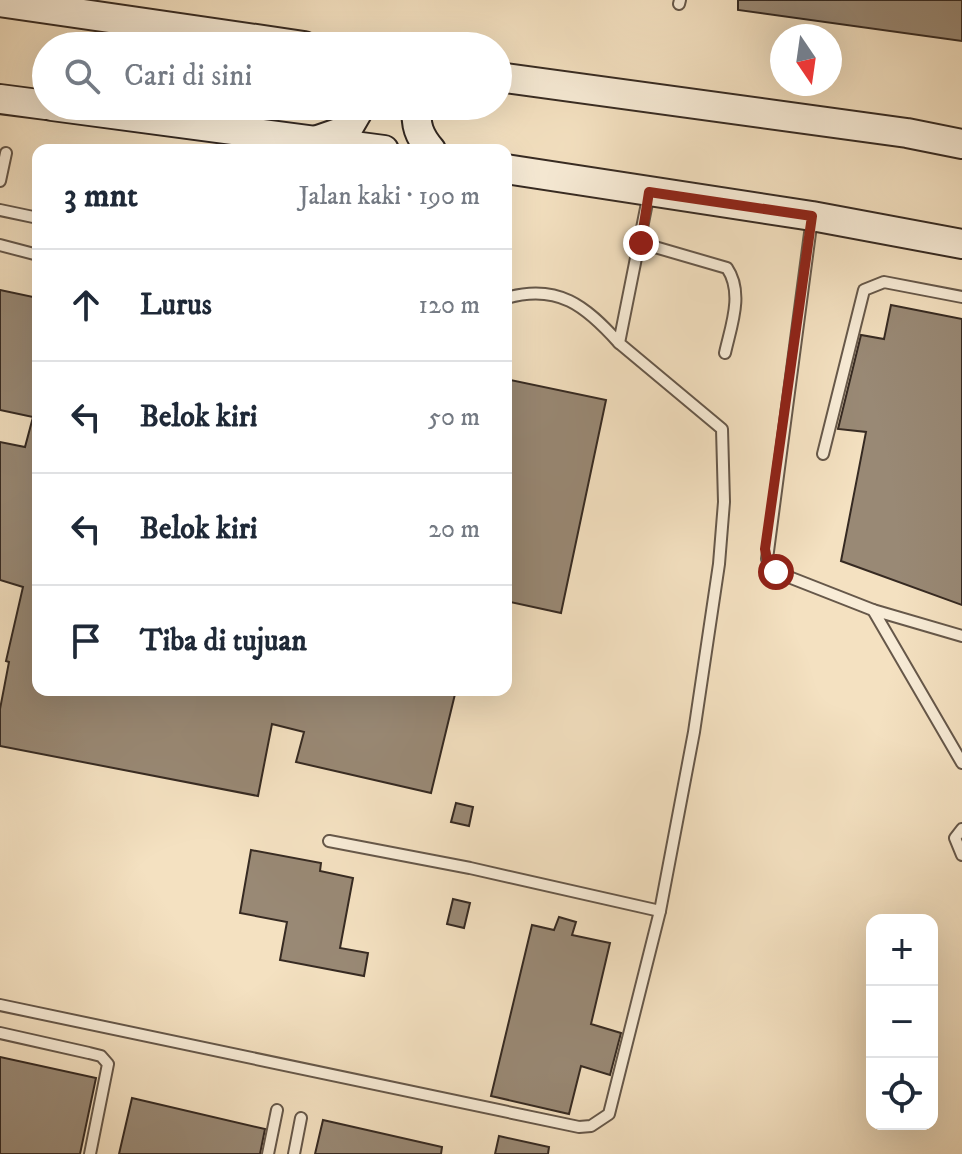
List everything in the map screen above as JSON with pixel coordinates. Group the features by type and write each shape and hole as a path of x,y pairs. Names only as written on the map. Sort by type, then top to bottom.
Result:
{"street":[{"path":"0,2 207,32"},
{"path":"512,79 962,144"},
{"path":"0,99 32,103"},
{"path":"162,120 344,144"},
{"path":"318,140 333,138 347,130 353,120"},
{"path":"415,120 426,144"},
{"path":"512,170 812,216 962,244"}],"lane":[{"path":"0,181 6,153"},
{"path":"619,343 649,192"},
{"path":"0,210 32,217"},
{"path":"812,216 767,559 776,572 873,610 962,636"},
{"path":"641,243 727,268 733,278 735,308 725,353"},
{"path":"0,245 32,253"},
{"path":"823,454 864,290 884,282 962,297"},
{"path":"0,1005 579,1127 591,1126 609,1114 660,911 694,732 719,564 725,447 722,429 713,419 619,343 591,311 546,293 512,297"},
{"path":"873,610 962,763"},
{"path":"962,829 955,838 962,855"},
{"path":"329,841 485,871 660,911"},
{"path":"0,1033 101,1056 108,1064 90,1154"},
{"path":"268,1154 277,1110"},
{"path":"294,1154 301,1118"}],"building":[{"path":"738,0 962,0 962,41 842,24 738,10"},
{"path":"0,290 32,297 32,417 0,410"},
{"path":"891,305 962,319 962,605 841,561 866,432 838,429 861,335 884,339"},
{"path":"512,380 606,400 561,613 512,602"},
{"path":"32,421 32,696 455,696 431,793 296,762 304,732 272,724 258,796 0,746 0,709 9,662 6,661 23,587 0,580 0,442 25,447"},
{"path":"456,803 473,807 469,826 451,822"},
{"path":"251,850 321,863 320,871 353,878 340,948 368,953 364,976 280,960 287,922 240,913"},
{"path":"453,899 470,903 464,928 447,924"},
{"path":"559,917 576,922 572,935 610,943 591,1024 621,1033 610,1075 581,1066 569,1114 491,1096 532,925 554,930"},
{"path":"0,1057 96,1078 80,1154 0,1154"},
{"path":"132,1098 265,1129 260,1154 119,1154"},
{"path":"323,1120 442,1147 441,1154 315,1154"},
{"path":"499,1136 549,1147 548,1154 495,1154"}],"route":[{"path":"641,243 649,192 812,216 779,475 765,549 768,564 776,572"}]}
